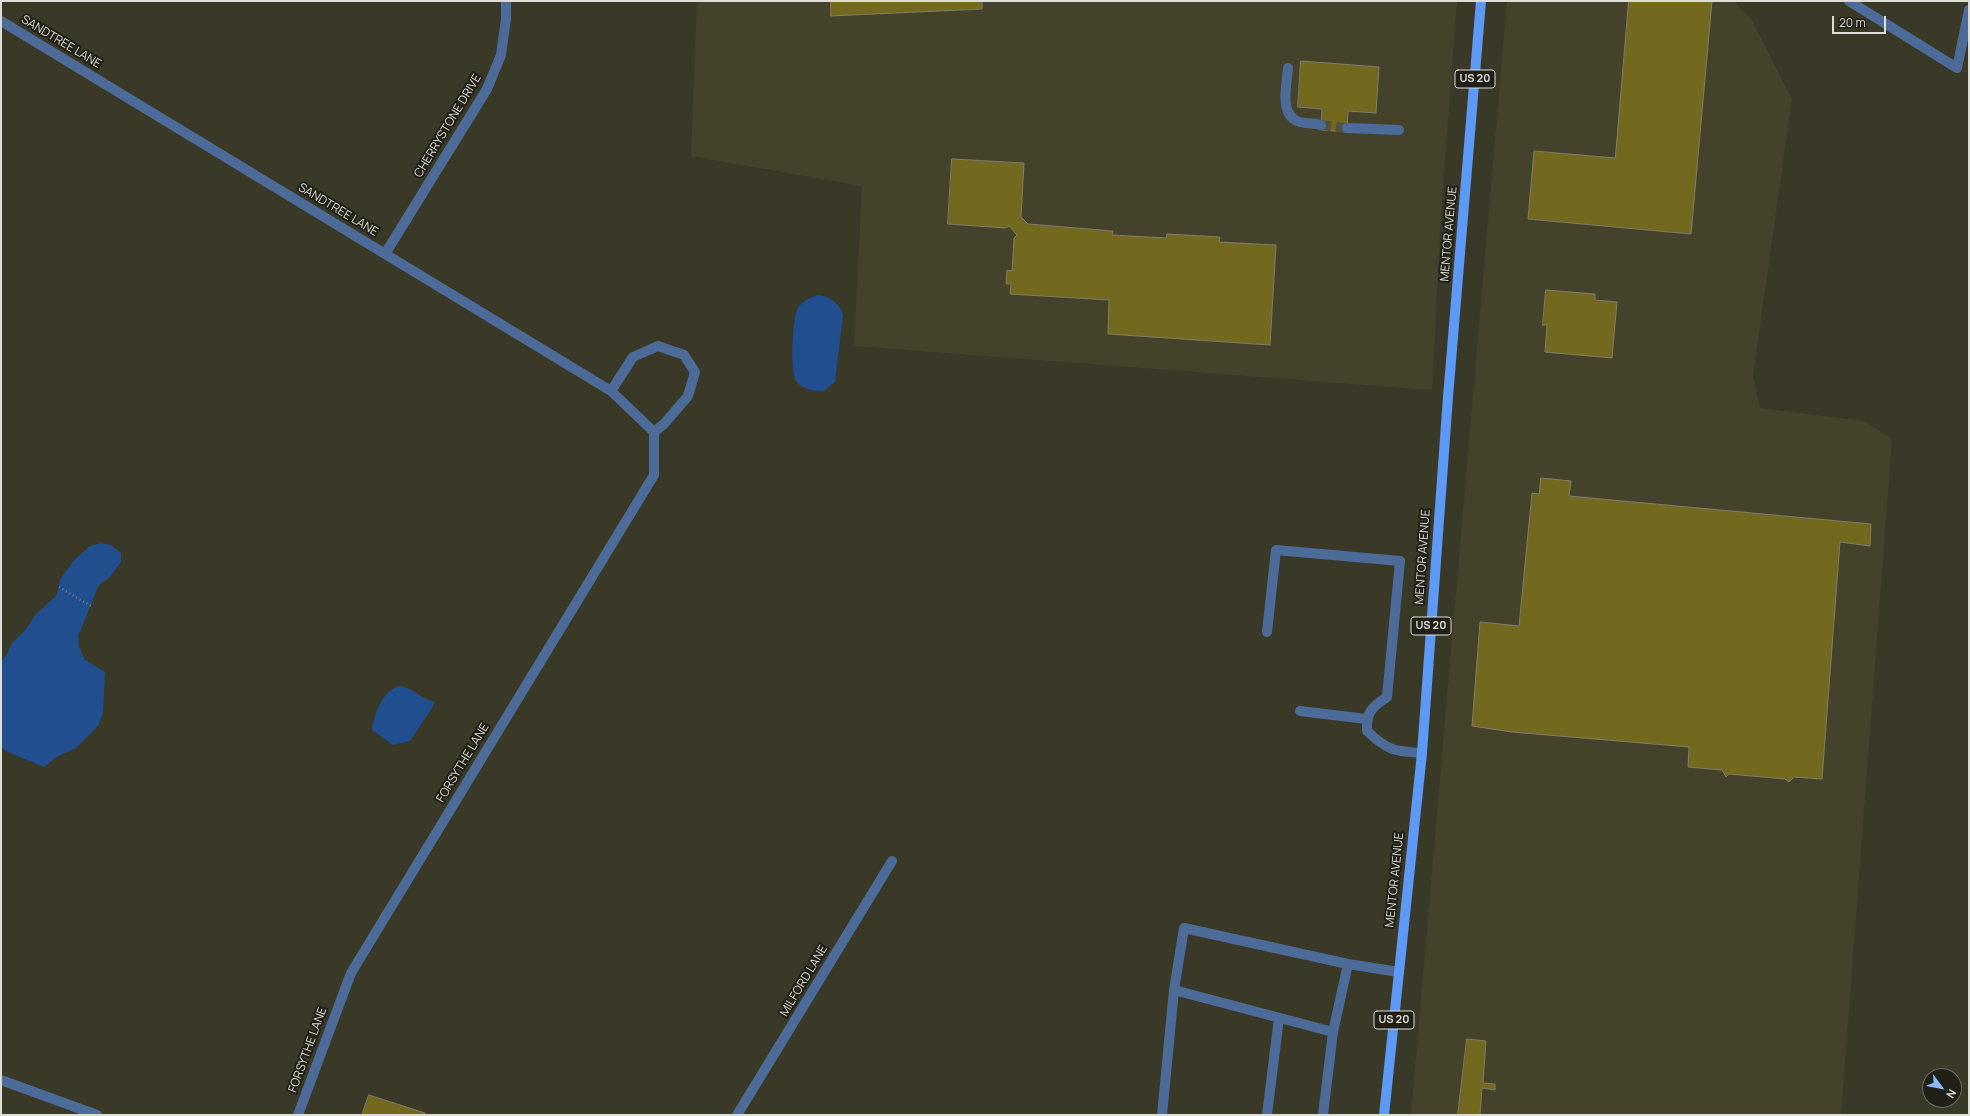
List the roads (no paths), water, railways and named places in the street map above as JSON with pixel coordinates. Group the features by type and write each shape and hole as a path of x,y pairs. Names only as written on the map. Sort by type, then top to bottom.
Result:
{"main road":[{"name":"MENTOR AVENUE","path":"1384,1115 1422,753 1448,397 1481,1"}],"street":[{"name":"CHERRYSTONE DRIVE","path":"385,254 488,89 500,55 506,19 506,1"},
{"path":"1849,1 1860,4 1957,68 1969,10"},
{"name":"SANDTREE LANE","path":"1,21 611,391 654,432"},
{"path":"1288,68 1286,102 1290,114 1296,120 1321,125"},
{"path":"1347,128 1399,130"},
{"path":"611,391 632,357 658,346 684,355 695,372 688,396 664,424 654,432"},
{"name":"FORSYTHE LANE","path":"298,1115 351,973 654,475 654,432"},
{"path":"1267,632 1276,550 1400,561 1387,697 1372,709 1366,719 1367,731 1382,745 1395,751 1422,753"},
{"path":"1300,711 1366,719"},
{"name":"MILFORD LANE","path":"737,1115 892,861"},
{"path":"1162,1115 1174,990 1184,928 1348,964 1399,972"},
{"path":"1323,1115 1333,1032 1348,964"},
{"path":"1174,990 1333,1032"},
{"path":"1267,1115 1280,1018"},
{"path":"1,1080 97,1115"}],"water":[{"path":"818,295 827,297 834,301 839,306 843,314 835,382 824,391 809,389 796,381 792,356 794,322 798,308 802,303"},
{"path":"101,543 111,545 121,553 121,562 110,577 99,585 78,636 79,647 85,660 105,672 103,713 98,726 76,748 55,758 44,767 1,748 1,661 6,656 12,643 27,628 35,615 57,595 60,579 74,560 90,546"},
{"path":"399,686 410,689 425,699 435,702 410,741 393,745 372,730 380,704 388,693"}],"tunnel":[{"path":"1321,125 1347,128"}]}
